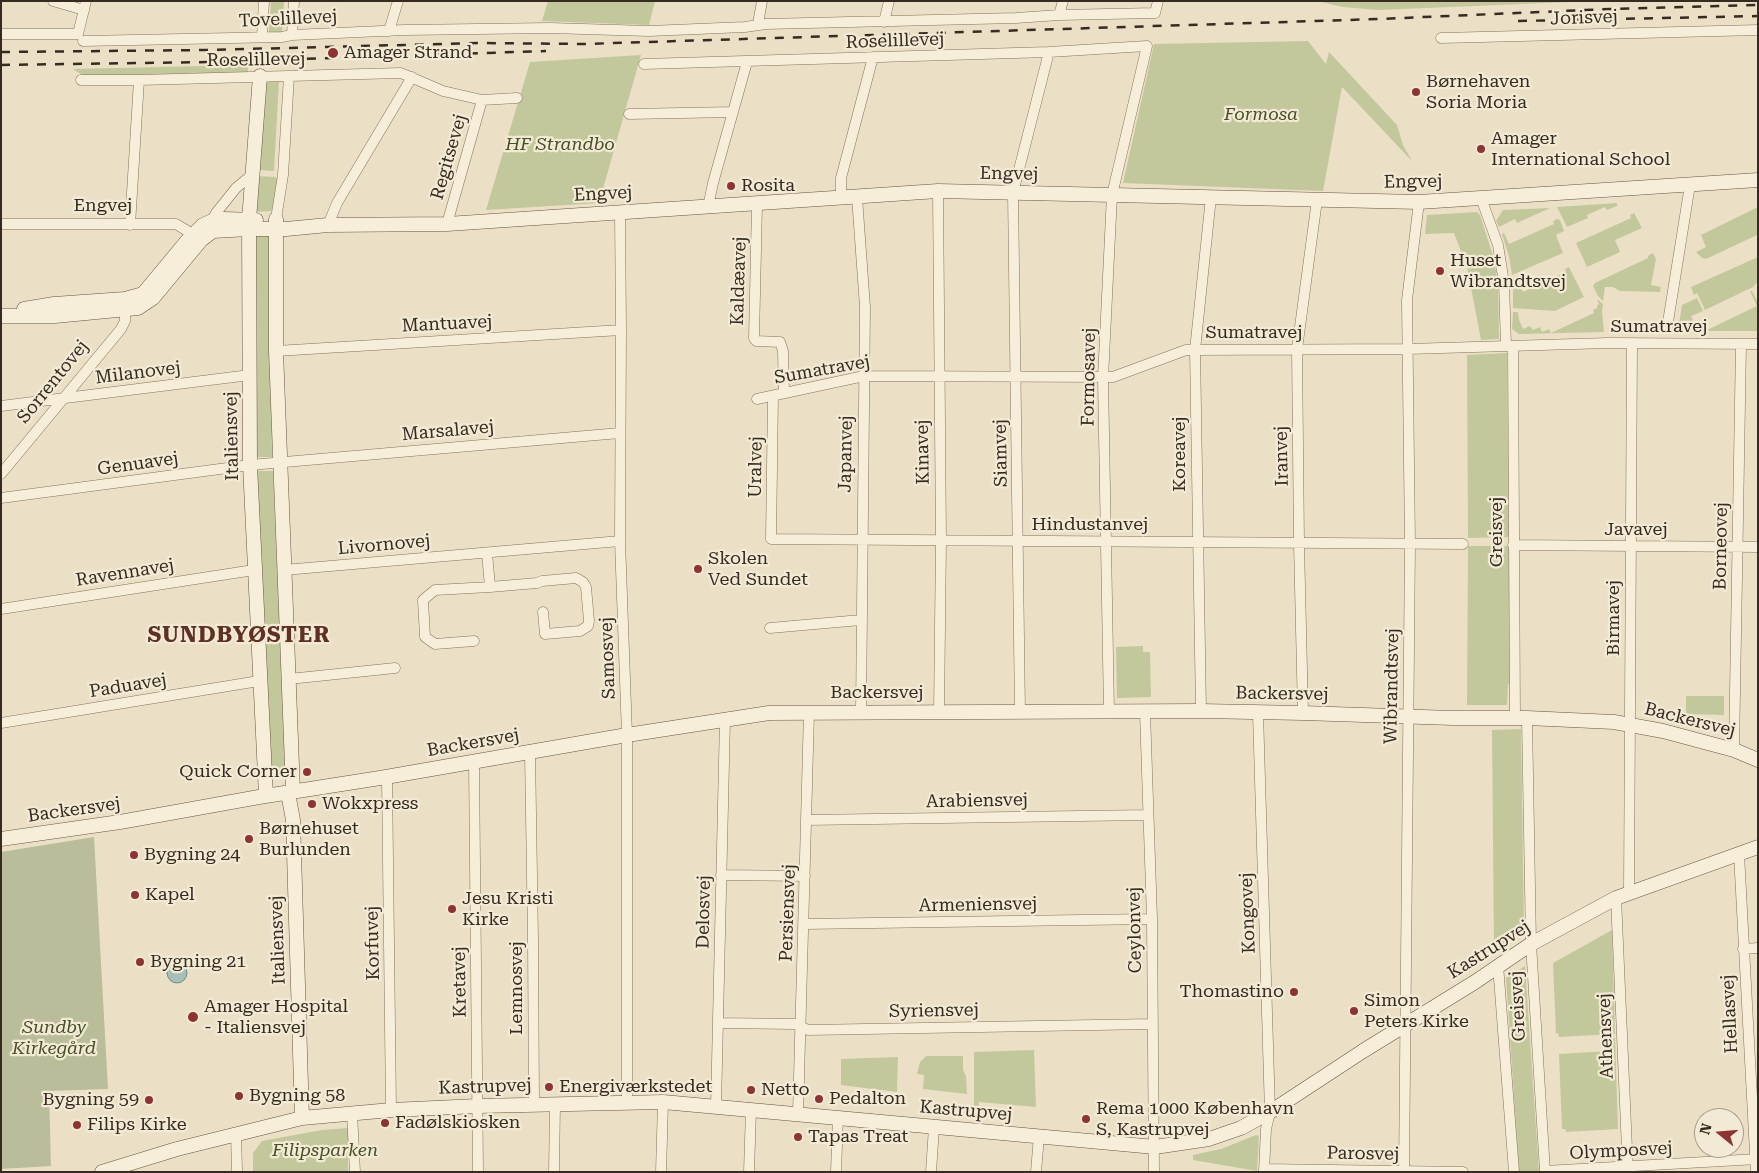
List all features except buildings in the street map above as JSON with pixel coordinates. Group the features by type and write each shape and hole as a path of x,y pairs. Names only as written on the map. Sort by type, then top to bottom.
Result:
{"street":[{"path":"53,1 85,6 80,37"},
{"path":"262,37 264,1"},
{"path":"292,35 294,1"},
{"path":"389,31 398,1"},
{"path":"758,24 762,1"},
{"path":"884,22 889,1"},
{"path":"1059,15 1062,1"},
{"name":"Tovelillevej","path":"1,34 80,37 282,37 405,30 544,28 649,31 745,27 758,24 1155,14 1158,1"},
{"name":"Jorisvej","path":"1440,38 1758,30"},
{"name":"Roselillevej","path":"644,64 1049,52 1146,46"},
{"name":"Formosavej","path":"1109,712 1103,378 1112,195 1146,46"},
{"name":"Siamvej","path":"1020,713 1013,193 1049,52"},
{"path":"841,198 841,178 873,58"},
{"path":"708,207 747,62"},
{"name":"Roselillevej","path":"81,80 401,73 443,91 482,100 517,98"},
{"name":"Italiensvej","path":"260,76 249,224 250,465 266,796"},
{"name":"Italiensvej","path":"289,76 283,175 276,224 276,351 289,679 302,1118"},
{"path":"328,225 337,203 412,77"},
{"path":"130,225 139,80"},
{"name":"Regitsevej","path":"447,224 482,100"},
{"path":"629,114 733,112"},
{"path":"212,226 216,213 236,188 253,174"},
{"name":"Engvej","path":"249,224 447,224 938,192 1419,202 1758,180"},
{"path":"1667,328 1690,184"},
{"name":"Kinavej","path":"938,192 941,541 939,712"},
{"name":"Japanvej","path":"857,197 864,307 861,712"},
{"name":"Koreavej","path":"1200,712 1195,350 1211,197"},
{"name":"Greisvej","path":"1481,198 1498,245 1510,346 1513,545 1531,944 1545,1172"},
{"name":"Iranvej","path":"1303,713 1297,349 1317,200"},
{"name":"Wibrandtsvej","path":"1404,1171 1410,544 1407,300 1419,202"},
{"name":"Kaldæavej","path":"757,204 754,338 756,341 780,342 784,351 784,393"},
{"name":"Samosvej","path":"620,212 620,541 627,735 627,1102"},
{"name":"Engvej","path":"1,224 176,224 197,237"},
{"path":"1,314 54,304 125,305 143,294 197,237 212,226 249,224"},
{"name":"Sorrentovej","path":"1,474 121,329 125,321 125,305"},
{"name":"Mantuavej","path":"276,351 621,330"},
{"name":"Sumatravej","path":"757,399 864,376 1113,377 1186,350 1408,349 1632,343 1758,344"},
{"name":"Birmavej","path":"1623,896 1630,724 1632,343"},
{"name":"Borneovej","path":"1734,750 1741,344"},
{"name":"Milanovej","path":"1,406 250,375"},
{"name":"Uralvej","path":"770,540 773,396"},
{"name":"Marsalavej","path":"280,462 620,433"},
{"name":"Genuavej","path":"1,498 280,462"},
{"name":"Hindustanvej","path":"770,540 1410,544"},
{"name":"Livornovej","path":"284,570 620,541"},
{"path":"1410,544 1463,544"},
{"name":"Javavej","path":"1513,545 1758,547"},
{"path":"487,553 490,587"},
{"name":"Ravennavej","path":"1,609 254,570"},
{"path":"474,641 435,644 426,638 423,600 435,590 537,583 576,578 583,582 586,587 588,626 580,631 545,634 543,612"},
{"path":"770,628 861,620"},
{"path":"289,679 395,668"},
{"name":"Paduavej","path":"1,723 260,681"},
{"name":"Persiensvej","path":"798,1114 810,712"},
{"name":"Ceylonvej","path":"1145,712 1152,919 1154,1172"},
{"name":"Backersvej","path":"1,839 120,822 627,735 770,713 1200,712 1521,718 1630,724 1734,750 1758,760"},
{"name":"Kongovej","path":"1258,713 1270,1112 1266,1129 1264,1171"},
{"name":"Delosvej","path":"716,1106 725,719"},
{"name":"Lemnosvej","path":"530,752 534,1104"},
{"name":"Kretavej","path":"474,762 478,1172"},
{"name":"Korfuvej","path":"386,777 391,1110"},
{"name":"Arabiensvej","path":"806,820 1148,815"},
{"name":"Kastrupvej","path":"102,1172 236,1133 302,1118 391,1110 534,1104 663,1102 1155,1147 1209,1138 1241,1128 1270,1112 1406,1023 1475,982 1531,944 1623,896 1758,847"},
{"name":"Hellasvej","path":"1739,854 1756,1172"},
{"path":"721,875 805,876"},
{"name":"Athensvej","path":"1623,896 1628,1170"},
{"name":"Armeniensvej","path":"804,924 1152,919"},
{"path":"1743,949 1758,948"},
{"name":"Greisvej","path":"1498,965 1514,1172"},
{"name":"Syriensvej","path":"718,1024 795,1024 808,1030 1153,1024"},
{"path":"661,1172 663,1102"},
{"path":"554,1172 555,1104"},
{"path":"749,1172 751,1109"},
{"path":"352,1113 355,1172"},
{"path":"836,1172 838,1117"},
{"path":"931,1172 934,1127"},
{"path":"236,1133 237,1172"},
{"path":"1036,1172 1039,1136"},
{"name":"Olymposvej","path":"1545,1172 1628,1170 1756,1159"},
{"name":"Parosvej","path":"1264,1171 1463,1172"}],"green space":[{"path":"271,1 284,1 282,32 269,32"},
{"path":"548,1 655,1 649,25 542,21"},
{"path":"1317,1 1595,1 1378,10 1343,7"},
{"name":"Formosa","path":"1308,41 1326,64 1329,52 1397,125 1403,145 1412,161 1342,87 1323,191 1123,183 1154,44"},
{"name":"HF Strandbo","path":"641,55 599,203 486,210 530,62"},
{"path":"248,65 248,75 82,75 73,69"},
{"path":"279,81 274,171 259,170 265,82"},
{"path":"255,176 275,177 279,180 272,211 253,212"},
{"path":"1617,203 1617,206 1607,210 1605,207 1587,215 1588,218 1567,227 1557,207"},
{"path":"1758,207 1757,235 1706,259 1696,252 1706,247 1701,235"},
{"path":"1550,208 1517,223 1515,219 1499,227 1496,221 1503,210"},
{"path":"1477,212 1480,215 1494,259 1498,284 1499,339 1481,340 1467,267 1454,233 1425,234 1427,215"},
{"path":"1634,213 1642,228 1615,240 1620,252 1587,267 1576,243 1631,218 1630,215"},
{"path":"1560,220 1564,231 1556,235 1563,253 1512,275 1509,256 1502,234 1504,233 1509,244 1554,224 1553,221"},
{"path":"256,236 270,236 272,457 257,457"},
{"path":"1653,253 1656,259 1651,285 1661,287 1660,292 1620,291 1613,287 1605,287 1603,301 1598,296 1593,286 1595,283 1648,258"},
{"path":"1758,257 1758,281 1753,287 1705,310 1697,293 1694,295 1691,287"},
{"path":"1569,267 1584,297 1555,311 1513,308 1513,283 1517,281 1523,292 1566,272 1565,269"},
{"path":"1750,291 1752,291 1758,303 1758,331 1705,331 1757,306"},
{"path":"1697,298 1703,311 1691,316 1697,330 1678,330 1682,305"},
{"path":"1597,299 1603,304 1604,332 1519,334 1512,329 1513,312 1518,312 1523,329 1530,326 1533,330 1540,327 1542,332 1549,329 1551,333 1594,313 1593,310 1599,304"},
{"path":"1507,353 1509,537 1468,538 1467,355"},
{"path":"257,471 273,471 286,772 270,773"},
{"path":"1468,546 1509,546 1510,683 1508,684 1507,705 1467,705"},
{"path":"1143,646 1143,652 1150,652 1151,697 1117,698 1116,647"},
{"path":"1686,696 1724,696 1724,715 1686,714"},
{"path":"1521,729 1524,932 1494,950 1492,730"},
{"name":"Sundby Kirkegård","path":"94,837 108,1089 49,1091 51,1166 1,1169 1,852"},
{"path":"1612,930 1615,1034 1559,1037 1558,1033 1556,1034 1553,963"},
{"path":"1525,966 1539,1172 1519,1172 1506,978"},
{"path":"1609,1038 1615,1038 1618,1129 1566,1132 1565,1129 1562,1129 1559,1054 1610,1051"},
{"path":"1034,1050 1036,1107 979,1102 978,1113 974,1112 974,1052"},
{"path":"926,1056 963,1056 967,1094 923,1089 924,1075 917,1074 920,1062"},
{"path":"898,1057 897,1092 841,1085 841,1059"},
{"name":"Filipsparken","path":"348,1128 348,1172 253,1172 253,1153 262,1141 322,1130"},
{"path":"1256,1135 1259,1136 1257,1171 1193,1160 1193,1155 1221,1149"}],"water":[{"path":"177,963 184,966 187,973 184,980 177,983 170,980 167,973 170,966"}],"railway":[{"path":"1,52 208,50 480,43 584,44 1758,5"},
{"path":"1518,21 1758,16"},
{"path":"1,65 210,62 546,51"}],"place":[{"name":"Amager Strand","path":"333,53"},
{"name":"Børnehaven Soria Moria","path":"1416,92"},
{"name":"Amager International School","path":"1481,149"},
{"name":"Rosita","path":"731,186"},
{"name":"Huset Wibrandtsvej","path":"1440,271"},
{"name":"Skolen Ved Sundet","path":"698,569"},
{"name":"Quick Corner","path":"307,772"},
{"name":"Wokxpress","path":"312,804"},
{"name":"Børnehuset Burlunden","path":"249,839"},
{"name":"Bygning 24","path":"134,855"},
{"name":"Kapel","path":"135,895"},
{"name":"Jesu Kristi Kirke","path":"452,909"},
{"name":"Bygning 21","path":"140,962"},
{"name":"Thomastino","path":"1294,992"},
{"name":"Simon Peters Kirke","path":"1354,1011"},
{"name":"Amager Hospital - Italiensvej","path":"193,1017"},
{"name":"Energiværkstedet","path":"549,1087"},
{"name":"Netto","path":"751,1090"},
{"name":"Bygning 58","path":"239,1096"},
{"name":"Pedalton","path":"819,1099"},
{"name":"Bygning 59","path":"149,1100"},
{"name":"Rema 1000 København S, Kastrupvej","path":"1086,1119"},
{"name":"Fadølskiosken","path":"385,1123"},
{"name":"Filips Kirke","path":"77,1125"},
{"name":"Tapas Treat","path":"798,1137"}],"district":[{"name":"SUNDBYØSTER","path":"239,636"}]}
